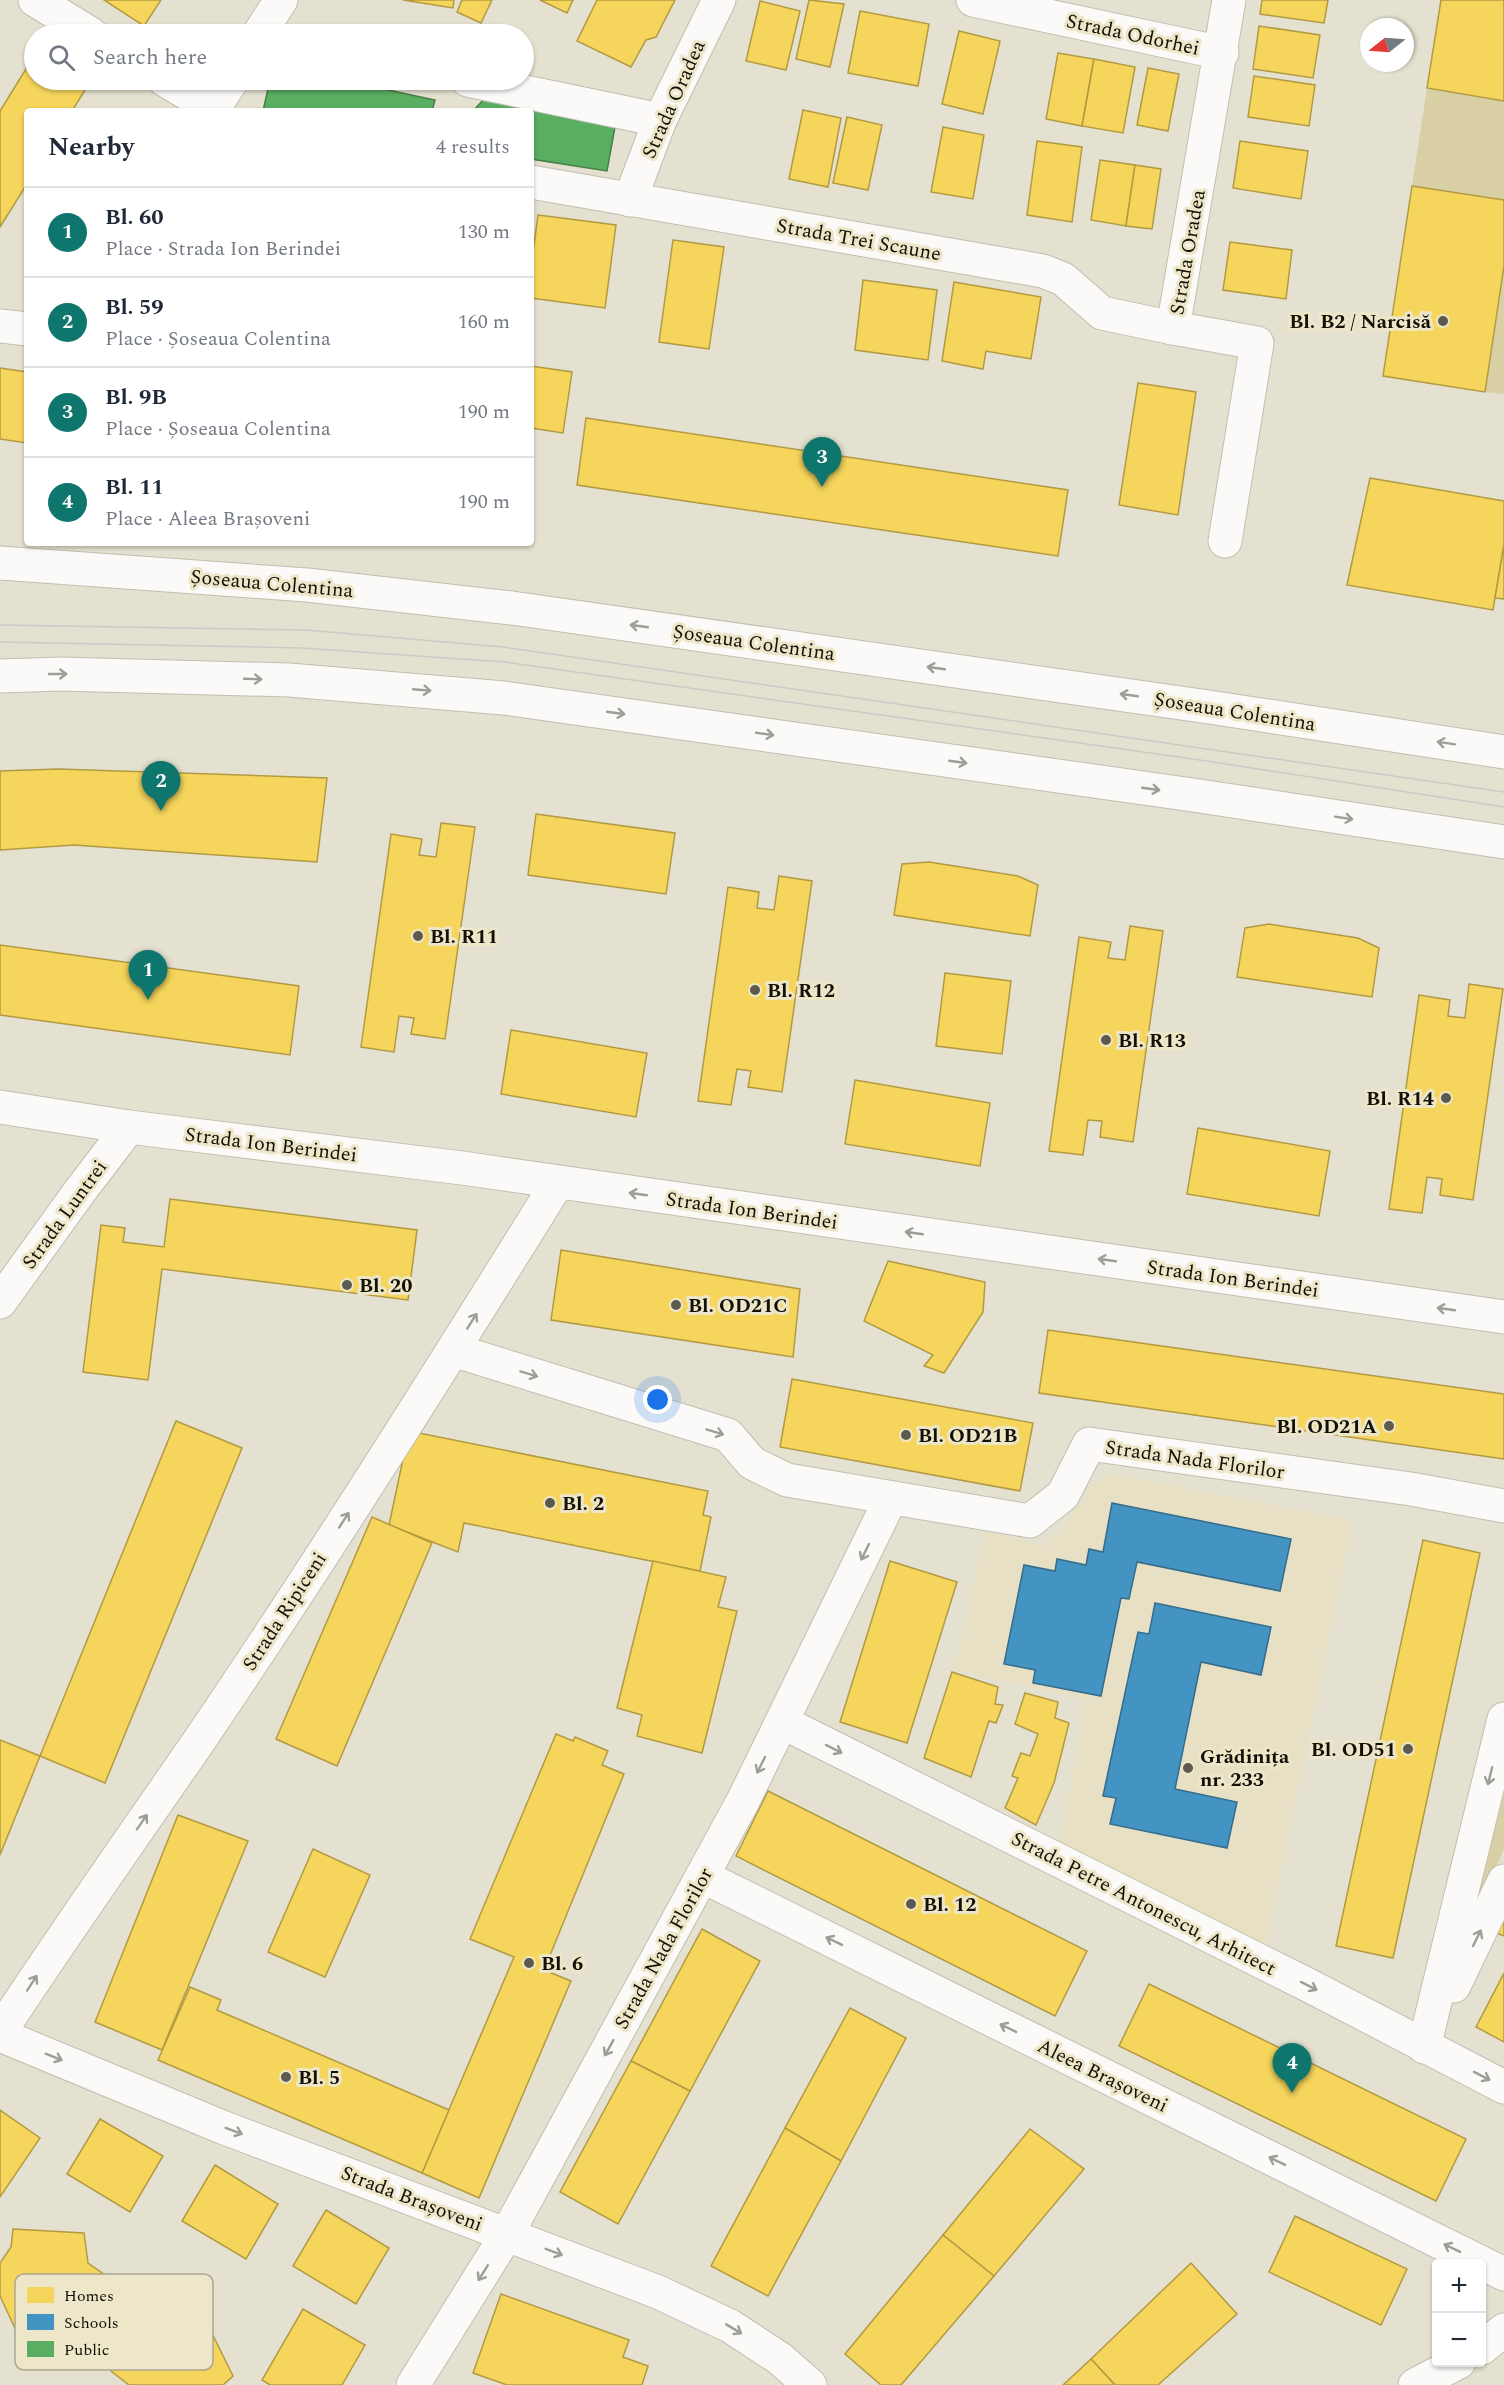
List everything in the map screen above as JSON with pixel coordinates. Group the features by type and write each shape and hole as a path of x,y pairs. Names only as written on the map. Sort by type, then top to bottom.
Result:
{"street":[{"path":"35,0 75,24"},
{"path":"265,24 281,0"},
{"name":"Strada Oradea","path":"630,200 660,120 719,0"},
{"name":"Strada Odorhei","path":"973,0 1222,53"},
{"name":"Strada Oradea","path":"1225,541 1257,343 1173,328 1222,53 1229,0"},
{"path":"181,90 210,108"},
{"path":"214,108 226,90"},
{"path":"516,90 660,120"},
{"name":"Strada Trei Scaune","path":"534,184 1043,272 1063,279 1102,313 1173,328"},
{"path":"0,326 24,328"},
{"name":"Șoseaua Colentina","path":"0,563 307,585 512,608 1209,707 1504,752"},
{"path":"0,676 129,675 289,680 504,698 1193,795 1504,842"},
{"name":"Strada Ion Berindei","path":"0,1107 129,1127 325,1150 558,1182 1504,1317"},
{"name":"Strada Luntrei","path":"0,1302 129,1127"},
{"name":"Strada Ripiceni","path":"0,2034 75,1918 199,1740 453,1350 558,1182"},
{"name":"Strada Nada Florilor","path":"453,1350 728,1436 752,1463 787,1480 890,1500 1030,1521 1064,1495 1089,1444 1411,1489 1504,1506"},
{"name":"Strada Nada Florilor","path":"413,2385 507,2234 702,1876 782,1722 890,1500"},
{"path":"1424,2047 1504,1719"},
{"name":"Strada Petre Antonescu, Arhitect","path":"782,1722 1310,1986 1504,2087"},
{"name":"Aleea Brașoveni","path":"702,1876 1504,2274"},
{"path":"1424,2047 1504,1881"},
{"name":"Strada Brașoveni","path":"0,2034 222,2127 658,2292 730,2326 779,2358 810,2385"},
{"path":"1486,2345 1504,2330"},
{"path":"1416,2385 1450,2367"}],"shaded area":[{"path":"1427,88 1504,101 1504,201 1412,186"},
{"path":"1504,266 1504,394 1485,392"},
{"name":"Grădinița nr. 233","path":"1111,1474 1353,1520 1265,1949 1060,1844 1086,1701 955,1669 985,1531 1046,1546 1060,1533 1092,1485"},
{"path":"1504,1771 1504,1849 1458,1954"}],"building: Homes":[{"path":"104,0 161,0 145,24 141,24"},
{"path":"403,0 454,0 453,8"},
{"path":"462,0 492,0 481,23 457,12"},
{"path":"540,0 573,0 567,13"},
{"path":"597,0 675,0 656,37 646,40 631,67 577,41"},
{"path":"809,0 844,4 830,67 796,59"},
{"path":"1262,0 1328,0 1324,23 1260,14"},
{"path":"1441,0 1504,0 1504,101 1427,88"},
{"path":"760,1 800,11 786,70 746,61"},
{"path":"860,11 929,24 918,86 848,73"},
{"path":"1259,26 1320,35 1313,78 1253,69"},
{"path":"959,31 1000,41 983,114 942,104"},
{"path":"1058,53 1094,59 1082,126 1046,119"},
{"path":"1094,59 1135,67 1123,133 1082,126"},
{"path":"1148,68 1179,74 1168,131 1137,125"},
{"path":"24,72 24,90 85,90 74,108 24,108 24,189 0,227 0,111"},
{"path":"1254,76 1315,85 1309,126 1248,117"},
{"path":"803,110 841,118 828,187 789,179"},
{"path":"847,117 882,125 868,190 833,183"},
{"path":"943,127 984,135 973,199 931,192"},
{"path":"1037,141 1082,147 1072,222 1027,215"},
{"path":"1240,141 1308,151 1301,199 1233,188"},
{"path":"1100,160 1135,165 1126,226 1091,220"},
{"path":"1135,165 1161,169 1152,229 1126,226"},
{"name":"Bl. B2 / Narcisă","path":"1412,186 1504,200 1504,266 1485,392 1383,376"},
{"path":"538,215 616,225 605,308 534,298 534,245"},
{"path":"673,240 724,247 709,349 659,342"},
{"path":"1230,242 1292,250 1286,299 1223,290"},
{"path":"863,280 937,290 928,360 855,350"},
{"path":"954,282 1041,297 1031,359 986,351 983,369 942,361"},
{"path":"534,366 572,372 563,433 534,428"},
{"path":"0,368 24,372 24,443 0,439"},
{"path":"1138,383 1196,392 1178,515 1119,505"},
{"path":"586,418 1068,490 1058,556 577,485"},
{"path":"1370,478 1504,501 1504,545 1493,610 1347,585"},
{"path":"1504,545 1504,599 1495,598"},
{"path":"58,769 327,778 317,862 74,845 0,850 0,771"},
{"path":"536,814 675,833 666,894 528,875"},
{"name":"Bl. R11","path":"441,823 475,827 445,1039 411,1034 414,1018 399,1016 394,1052 361,1047 391,834 422,839 419,855 436,857"},
{"path":"929,862 1018,876 1038,885 1030,936 894,915 902,864"},
{"name":"Bl. R12","path":"779,876 812,881 782,1092 748,1087 751,1071 737,1069 731,1105 698,1101 728,887 759,892 757,908 774,910"},
{"path":"1269,924 1358,938 1379,948 1372,997 1237,977 1245,928"},
{"name":"Bl. R13","path":"1130,926 1163,931 1133,1142 1100,1137 1102,1121 1088,1120 1083,1155 1049,1151 1079,937 1111,942 1108,958 1125,960"},
{"path":"0,945 299,986 290,1055 0,1015"},
{"path":"945,973 1011,981 1002,1054 936,1046"},
{"name":"Bl. R14","path":"1469,984 1503,989 1473,1200 1440,1195 1442,1179 1427,1177 1422,1213 1389,1209 1419,995 1450,1000 1448,1016 1465,1018"},
{"path":"511,1030 647,1053 636,1117 501,1094"},
{"path":"855,1080 990,1103 980,1166 845,1144"},
{"path":"1198,1128 1330,1151 1319,1216 1187,1194"},
{"name":"Bl. 20","path":"170,1199 417,1230 408,1300 162,1269 148,1380 83,1372 101,1225 125,1228 123,1242 164,1247"},
{"name":"Bl. OD21C","path":"561,1250 800,1289 793,1357 551,1320"},
{"path":"888,1261 985,1282 983,1312 944,1373 924,1366 933,1355 864,1321"},
{"name":"Bl. OD21A","path":"1048,1330 1504,1394 1504,1459 1039,1393"},
{"name":"Bl. OD21B","path":"792,1379 1033,1423 1020,1491 780,1447"},
{"path":"176,1421 242,1448 105,1783 40,1756"},
{"name":"Bl. 2","path":"409,1431 708,1491 703,1515 711,1517 700,1571 464,1523 458,1552 389,1525"},
{"path":"372,1517 432,1543 337,1766 276,1739"},
{"name":"Bl. OD51","path":"1423,1540 1480,1553 1393,1958 1336,1946"},
{"path":"653,1561 726,1577 718,1607 737,1611 702,1753 637,1736 642,1715 617,1708"},
{"path":"890,1561 957,1582 907,1743 840,1722"},
{"path":"952,1672 998,1687 995,1704 1003,1705 996,1723 989,1721 971,1777 924,1758"},
{"path":"1025,1693 1058,1702 1055,1718 1069,1723 1054,1783 1036,1825 1005,1808 1018,1778 1012,1776 1021,1753 1030,1756 1038,1734 1015,1724"},
{"name":"Bl. 6","path":"556,1734 573,1741 575,1737 608,1751 602,1765 624,1774 544,1970 571,1981 479,2198 422,2173 514,1957 470,1939"},
{"path":"0,1740 40,1756 0,1855"},
{"name":"Bl. 12","path":"768,1791 1087,1951 1055,2016 736,1856"},
{"path":"178,1815 248,1841 162,2050 95,2022"},
{"path":"313,1849 370,1875 325,1977 268,1952"},
{"path":"1504,1919 1504,1936 1497,1933"},
{"path":"702,1929 760,1961 690,2091 631,2061"},
{"path":"1504,1973 1504,2042 1476,2027"},
{"path":"1149,1984 1466,2139 1436,2201 1119,2046"},
{"name":"Bl. 5","path":"190,1987 221,2000 217,2010 449,2110 422,2173 158,2060"},
{"path":"850,2008 906,2038 841,2161 785,2128"},
{"path":"631,2061 690,2091 618,2224 560,2192"},
{"path":"0,2110 40,2138 0,2197"},
{"path":"100,2119 163,2156 130,2212 67,2174"},
{"path":"785,2128 841,2161 768,2296 711,2266"},
{"path":"1030,2129 1084,2169 994,2276 943,2235"},
{"path":"215,2165 278,2204 246,2259 182,2221"},
{"path":"326,2210 389,2248 356,2304 293,2266"},
{"path":"1295,2216 1407,2269 1381,2325 1269,2272"},
{"path":"13,2229 84,2233 88,2263 104,2274 15,2274 15,2328 0,2296 0,2263 11,2247"},
{"path":"943,2235 994,2276 901,2385 881,2385 845,2354"},
{"path":"1191,2263 1237,2314 1158,2385 1115,2385 1091,2359"},
{"path":"501,2294 629,2340 623,2357 648,2366 642,2385 507,2385 473,2373"},
{"path":"303,2309 365,2345 342,2385 270,2385 262,2380"},
{"path":"213,2335 233,2376 223,2385 129,2385 111,2371 213,2370"},
{"path":"1091,2359 1115,2385 1063,2385"}],"building: Schools":[{"path":"1112,1503 1291,1539 1280,1591 1137,1562 1129,1599 1121,1598 1101,1696 1033,1683 1035,1670 1004,1664 1024,1565 1055,1571 1057,1559 1086,1565 1089,1549 1103,1552"},
{"path":"1155,1603 1271,1627 1261,1675 1201,1662 1175,1789 1237,1802 1227,1848 1110,1824 1116,1798 1103,1796 1138,1632 1149,1634"}],"building: Public":[{"path":"268,90 388,90 435,100 433,108 264,108"},
{"path":"486,97 617,116 607,171 534,159 534,108 476,108"}],"tram line":[{"path":"0,625 306,630 503,647 1504,792"},
{"path":"0,642 302,648 505,662 1200,760 1504,807"}],"place":[{"name":"Bl. B2 / Narcisă","path":"1443,321"},
{"name":"Bl. 9B","path":"822,487"},
{"name":"Bl. 59","path":"161,811"},
{"name":"Bl. R11","path":"418,936"},
{"name":"Bl. R12","path":"755,990"},
{"name":"Bl. 60","path":"148,1000"},
{"name":"Bl. R13","path":"1106,1040"},
{"name":"Bl. R14","path":"1446,1098"},
{"name":"Bl. 20","path":"347,1285"},
{"name":"Bl. OD21C","path":"676,1305"},
{"name":"Bl. OD21A","path":"1389,1426"},
{"name":"Bl. OD21B","path":"906,1435"},
{"name":"Bl. 2","path":"550,1503"},
{"name":"Bl. OD51","path":"1408,1749"},
{"name":"Grădinița nr. 233","path":"1188,1768"},
{"name":"Bl. 12","path":"911,1904"},
{"name":"Bl. 6","path":"529,1963"},
{"name":"Bl. 5","path":"286,2077"},
{"name":"Bl. 11","path":"1292,2093"}]}
